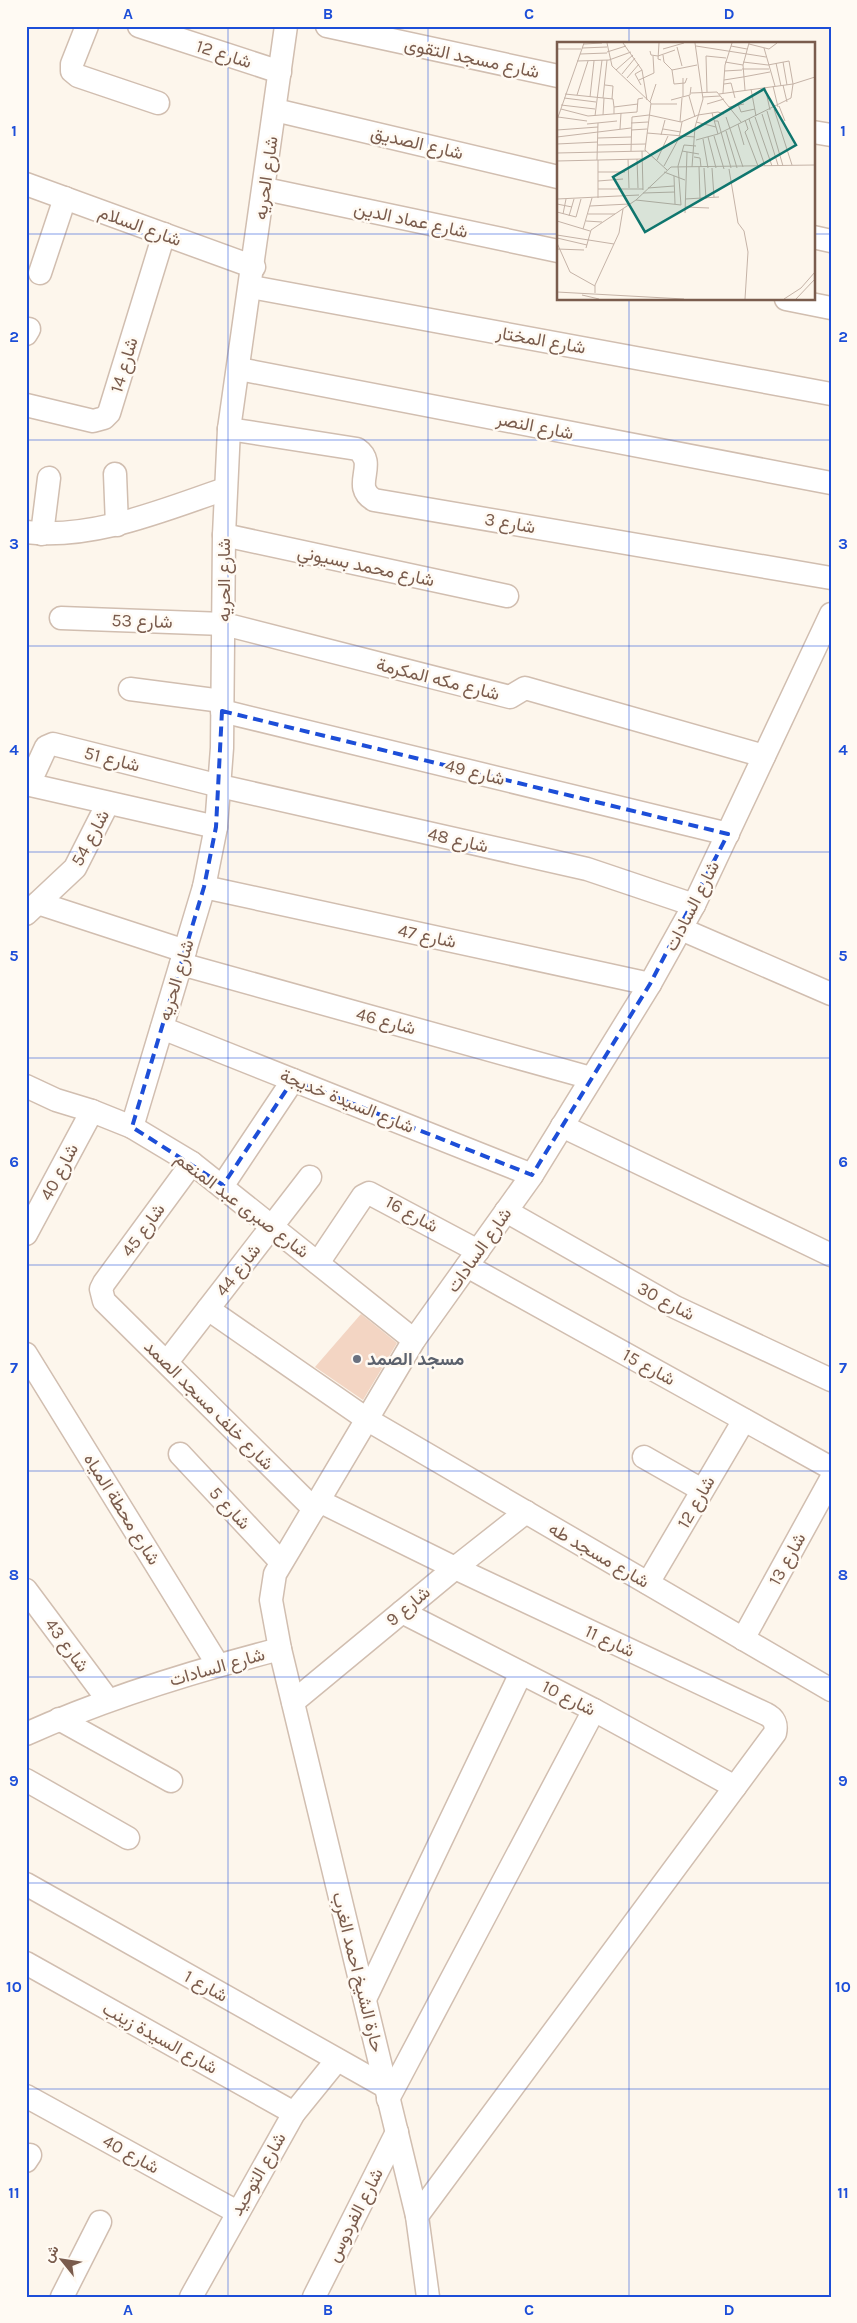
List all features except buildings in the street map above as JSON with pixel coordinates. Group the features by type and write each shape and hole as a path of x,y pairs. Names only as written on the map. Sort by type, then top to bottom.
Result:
{"street":[{"path":"87,26 72,64 72,71 78,76 158,103"},
{"name":"شارع 12","path":"139,26 280,72"},
{"name":"شارع الحريه","path":"132,1127 204,888 216,827 220,786 224,535 230,429 265,189 286,26"},
{"name":"شارع مسجد التقوى","path":"327,26 557,76"},
{"name":"شارع الصديق","path":"275,110 557,177"},
{"path":"814,132 831,135"},
{"name":"شارع السلام","path":"26,184 164,234 252,277"},
{"name":"شارع عماد الدين","path":"265,189 557,251"},
{"path":"40,273 65,198"},
{"name":"شارع 14","path":"26,406 93,421 104,418 109,413 164,234"},
{"path":"814,237 831,241"},
{"name":"شارع المختار","path":"252,277 831,394"},
{"path":"791,300 831,308"},
{"name":"شارع النصر","path":"239,369 831,482"},
{"name":"شارع 3","path":"230,429 357,450 362,453 367,462 363,488 374,500 831,578"},
{"path":"115,474 116,525"},
{"path":"49,478 34,533 116,525 226,489"},
{"name":"شارع محمد بسيوني","path":"224,535 507,596"},
{"name":"شارع السادات","path":"26,1734 108,1700 218,1664 280,1649 271,1600 275,1574 280,1562 317,1505 414,1340 532,1175 650,984 694,905 831,614"},
{"name":"شارع 53","path":"61,618 224,624"},
{"name":"شارع مكه المكرمة","path":"224,624 510,697 520,688 525,688 764,756"},
{"name":"شارع 49","path":"130,689 222,706 728,834"},
{"name":"شارع 51","path":"27,784 46,747 53,744 220,786"},
{"path":"27,784 216,827"},
{"name":"شارع 48","path":"220,786 587,870 694,905"},
{"name":"شارع 54","path":"32,908 80,862 108,802"},
{"name":"شارع 47","path":"204,888 650,984"},
{"name":"شارع 46","path":"32,908 183,958 591,1078"},
{"path":"681,929 831,994"},
{"name":"شارع السيدة خديجة","path":"162,1028 532,1175"},
{"path":"222,1185 293,1080"},
{"name":"شارع صبرى عبد المنعم","path":"27,1087 56,1100 92,1110 132,1127 192,1163 222,1185 414,1340"},
{"name":"شارع 40","path":"26,1234 92,1110"},
{"path":"562,1126 831,1255"},
{"name":"شارع 45","path":"104,1300 101,1289 104,1283 192,1163"},
{"name":"شارع 44","path":"166,1362 310,1177"},
{"name":"شارع 16","path":"318,1263 363,1196 369,1193 472,1258"},
{"name":"شارع 30","path":"506,1211 675,1307 831,1380"},
{"name":"شارع 15","path":"472,1258 744,1420 831,1468"},
{"name":"شارع خلف مسجد الصمد","path":"104,1300 166,1362 317,1505 455,1568"},
{"name":"شارع مسجد طه","path":"208,1309 368,1420 831,1690"},
{"name":"شارع محطة المياه","path":"26,1354 218,1664"},
{"name":"شارع 12","path":"648,1583 744,1420"},
{"name":"شارع 5","path":"180,1454 280,1562"},
{"path":"644,1456 702,1490"},
{"name":"شارع 13","path":"743,1638 831,1479"},
{"name":"شارع 9","path":"293,1702 526,1512"},
{"name":"شارع 11","path":"455,1568 766,1714 775,1721 775,1733 735,1787"},
{"name":"شارع 43","path":"26,1590 108,1700"},
{"name":"شارع 10","path":"402,1612 594,1710 735,1787"},
{"name":"حارة الشيخ احمد الغرب","path":"280,1649 417,2216 428,2297"},
{"path":"365,1999 521,1673"},
{"path":"387,2093 594,1710"},
{"path":"59,1719 171,1780"},
{"path":"26,1780 128,1838"},
{"path":"417,2216 735,1787"},
{"name":"شارع 1","path":"26,1884 337,2060 387,2093"},
{"name":"شارع السيدة زينب","path":"26,1963 294,2113"},
{"name":"شارع التوحيد","path":"191,2297 236,2212 294,2113 337,2060"},
{"name":"شارع 40","path":"26,2096 236,2212"},
{"name":"شارع الفردوس","path":"314,2297 397,2132"},
{"path":"62,2297 100,2222"}],"highlighted area":[{"path":"222,711 728,834 650,984 532,1175 293,1080 223,1185 132,1127 204,887 216,827"}],"place":[{"name":"مسجد الصمد","path":"357,1359"}]}
